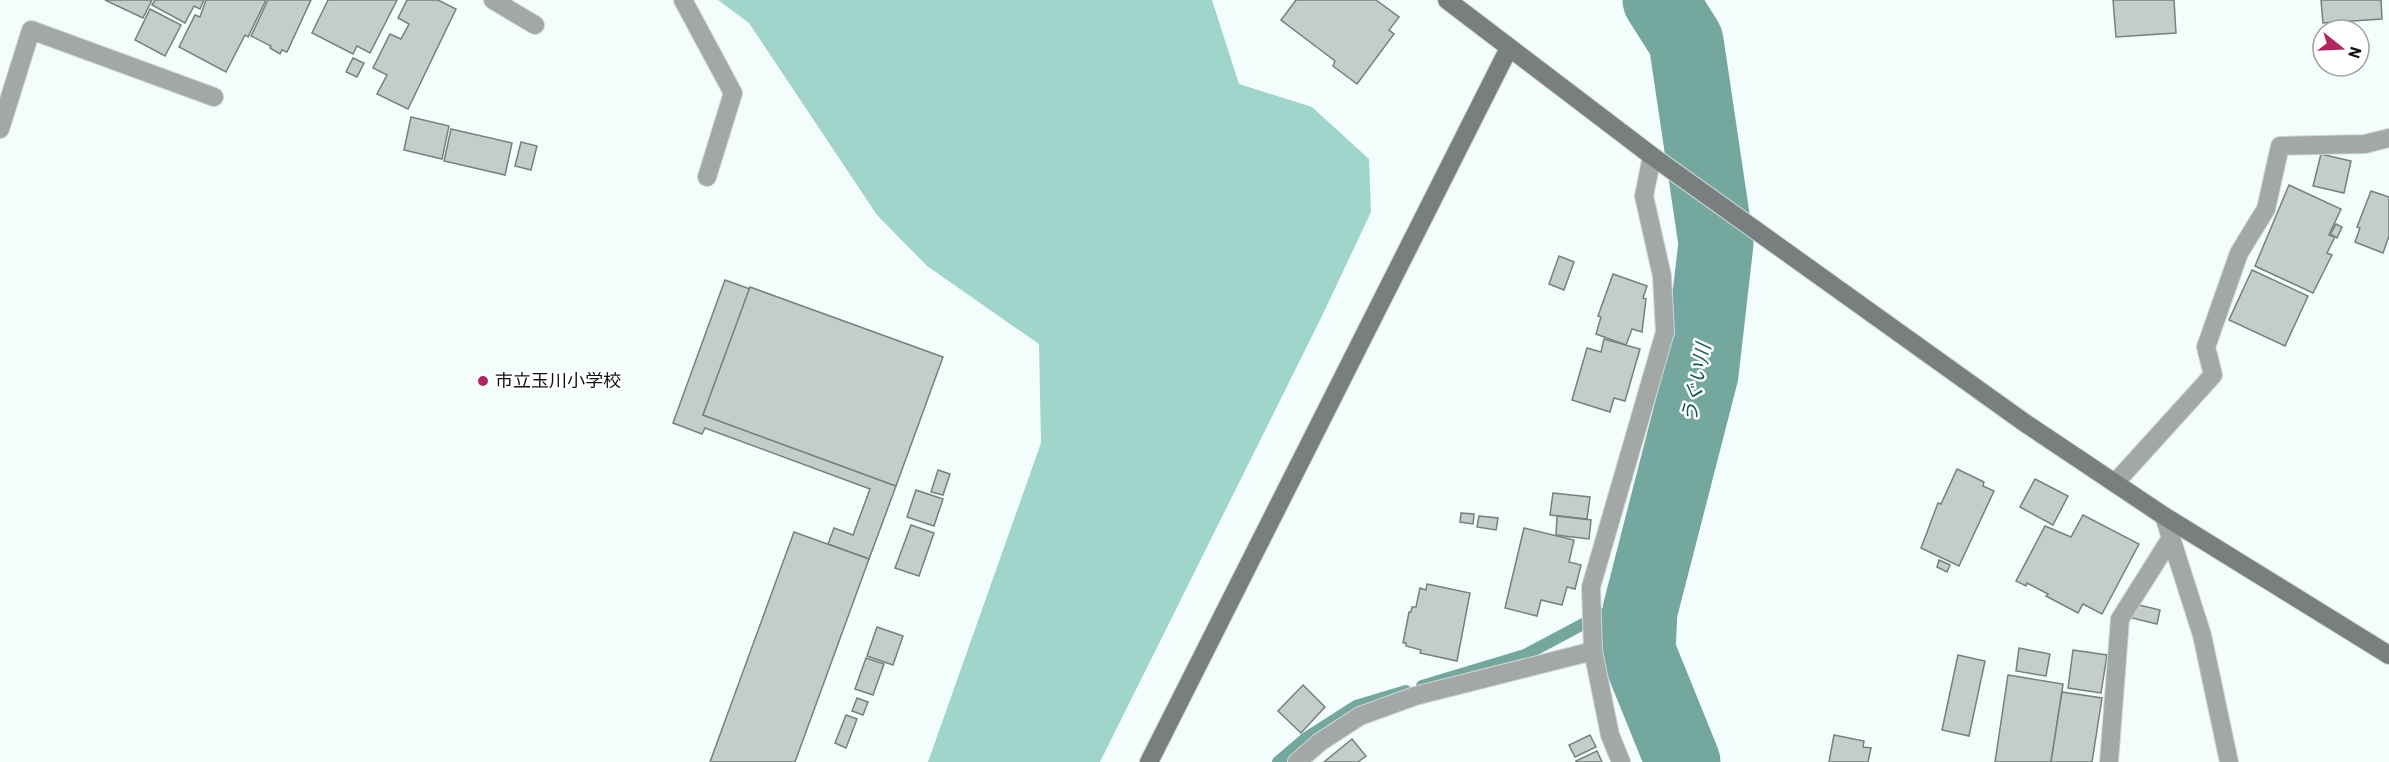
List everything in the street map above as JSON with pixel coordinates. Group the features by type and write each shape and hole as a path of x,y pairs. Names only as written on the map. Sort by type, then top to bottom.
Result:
{"street":[{"path":"493,0 536,25"},
{"path":"683,0 733,93 707,177"},
{"path":"1447,0 1652,156 2025,423 2164,516 2389,655"},
{"path":"2,118 31,30 214,97"},
{"path":"1149,762 1509,48"},
{"path":"2115,483 2213,375 2206,347 2240,254 2266,209 2280,146 2366,144 2389,138"},
{"path":"1621,762 1610,735 1593,651 1591,587 1665,332 1662,276 1644,196 1652,156"},
{"path":"2164,516 2202,635 2229,762"},
{"path":"2109,762 2120,619 2171,538"},
{"path":"1297,762 1320,742 1360,716 1415,696 1593,651"}],"green space":[{"path":"718,0 1212,0 1239,84 1312,107 1369,159 1371,212 1322,316 1100,762 928,762 1041,443 1039,344 927,266 877,215 749,23"}],"building":[{"path":"105,0 152,0 143,18"},
{"path":"155,0 204,0 200,9 194,6 185,23 152,5"},
{"path":"206,0 266,0 248,37 245,35 226,72 179,47 195,15 200,17"},
{"path":"268,0 311,0 287,52 282,50 280,54 270,48 271,46 251,36"},
{"path":"328,0 397,0 370,53 357,46 353,54 312,33"},
{"path":"407,0 438,0 456,9 408,109 377,94 387,75 373,68 390,34 401,39 409,24 398,18"},
{"path":"1296,0 1376,0 1399,17 1389,30 1394,34 1357,84 1333,66 1335,61 1281,20"},
{"path":"2113,0 2174,0 2176,33 2116,37"},
{"path":"2321,0 2381,0 2382,19 2323,18"},
{"path":"150,9 181,25 165,56 135,40"},
{"path":"353,58 364,63 357,77 346,72"},
{"path":"411,117 449,126 442,159 404,150"},
{"path":"451,129 512,143 505,175 444,161"},
{"path":"521,142 537,146 531,170 515,166"},
{"path":"2321,154 2351,161 2344,193 2313,186"},
{"path":"2289,185 2341,209 2329,235 2335,237 2327,253 2332,255 2313,293 2255,266"},
{"path":"2371,191 2389,197 2389,236 2383,253 2355,242 2360,228 2357,227"},
{"path":"2336,224 2342,227 2337,238 2330,234"},
{"path":"1559,256 1574,262 1564,290 1549,284"},
{"path":"2252,270 2308,296 2285,346 2229,320"},
{"path":"1613,274 1647,286 1643,298 1646,299 1642,332 1632,329 1626,345 1596,334 1601,317 1598,316"},
{"path":"725,280 750,289 703,415 896,486 869,559 828,544 834,528 853,535 870,489 705,428 702,434 673,423"},
{"path":"750,287 943,357 896,486 703,415"},
{"path":"1604,339 1640,349 1625,401 1614,398 1610,412 1572,400 1587,348 1601,352"},
{"path":"1957,469 1984,482 1983,486 1994,491 1959,566 1921,548 1938,503 1941,504"},
{"path":"938,470 950,474 943,495 931,492"},
{"path":"2035,479 2068,496 2053,525 2020,507"},
{"path":"916,490 943,499 934,526 907,517"},
{"path":"1553,493 1590,497 1587,519 1550,515"},
{"path":"1461,513 1474,514 1473,524 1460,522"},
{"path":"2083,515 2139,544 2102,614 2083,604 2078,613 2027,583 2026,586 2016,581 2045,526 2071,537"},
{"path":"1479,516 1498,518 1496,530 1477,527"},
{"path":"1557,516 1591,520 1589,539 1556,535"},
{"path":"911,525 934,533 919,576 895,568"},
{"path":"1524,528 1574,540 1569,562 1581,565 1575,589 1567,587 1562,605 1541,600 1537,616 1505,608"},
{"path":"794,532 869,559 795,762 710,762"},
{"path":"1939,560 1950,565 1947,572 1937,567"},
{"path":"1427,584 1470,593 1457,661 1420,653 1421,650 1403,643 1409,612 1412,607 1416,607 1420,588 1426,590"},
{"path":"2135,604 2160,610 2157,624 2132,618"},
{"path":"877,627 903,636 893,665 867,656"},
{"path":"2019,648 2050,654 2046,676 2016,671"},
{"path":"2073,650 2107,655 2101,693 2068,688"},
{"path":"1958,655 1985,661 1969,736 1942,730"},
{"path":"866,658 884,664 873,695 855,689"},
{"path":"2008,675 2063,684 2051,762 1995,762"},
{"path":"1303,685 1325,707 1301,733 1278,711"},
{"path":"2062,692 2102,698 2092,762 2051,762"},
{"path":"857,698 868,702 863,715 852,711"},
{"path":"846,715 857,719 846,748 835,743"},
{"path":"1590,735 1596,747 1575,757 1569,745"},
{"path":"1834,735 1864,741 1863,747 1871,748 1868,762 1829,762"},
{"path":"1352,739 1366,756 1358,762 1324,762"},
{"path":"1597,751 1602,762 1576,762 1576,761"}],"waterway":[{"name":"うぐい川","path":"1660,0 1686,41 1716,243 1701,374 1640,611 1638,651 1683,762"},
{"path":"1422,686 1525,655 1602,614 1640,611"},
{"path":"1278,762 1306,738 1356,706 1406,691"}],"place":[{"name":"市立玉川小学校","path":"483,381"}]}
